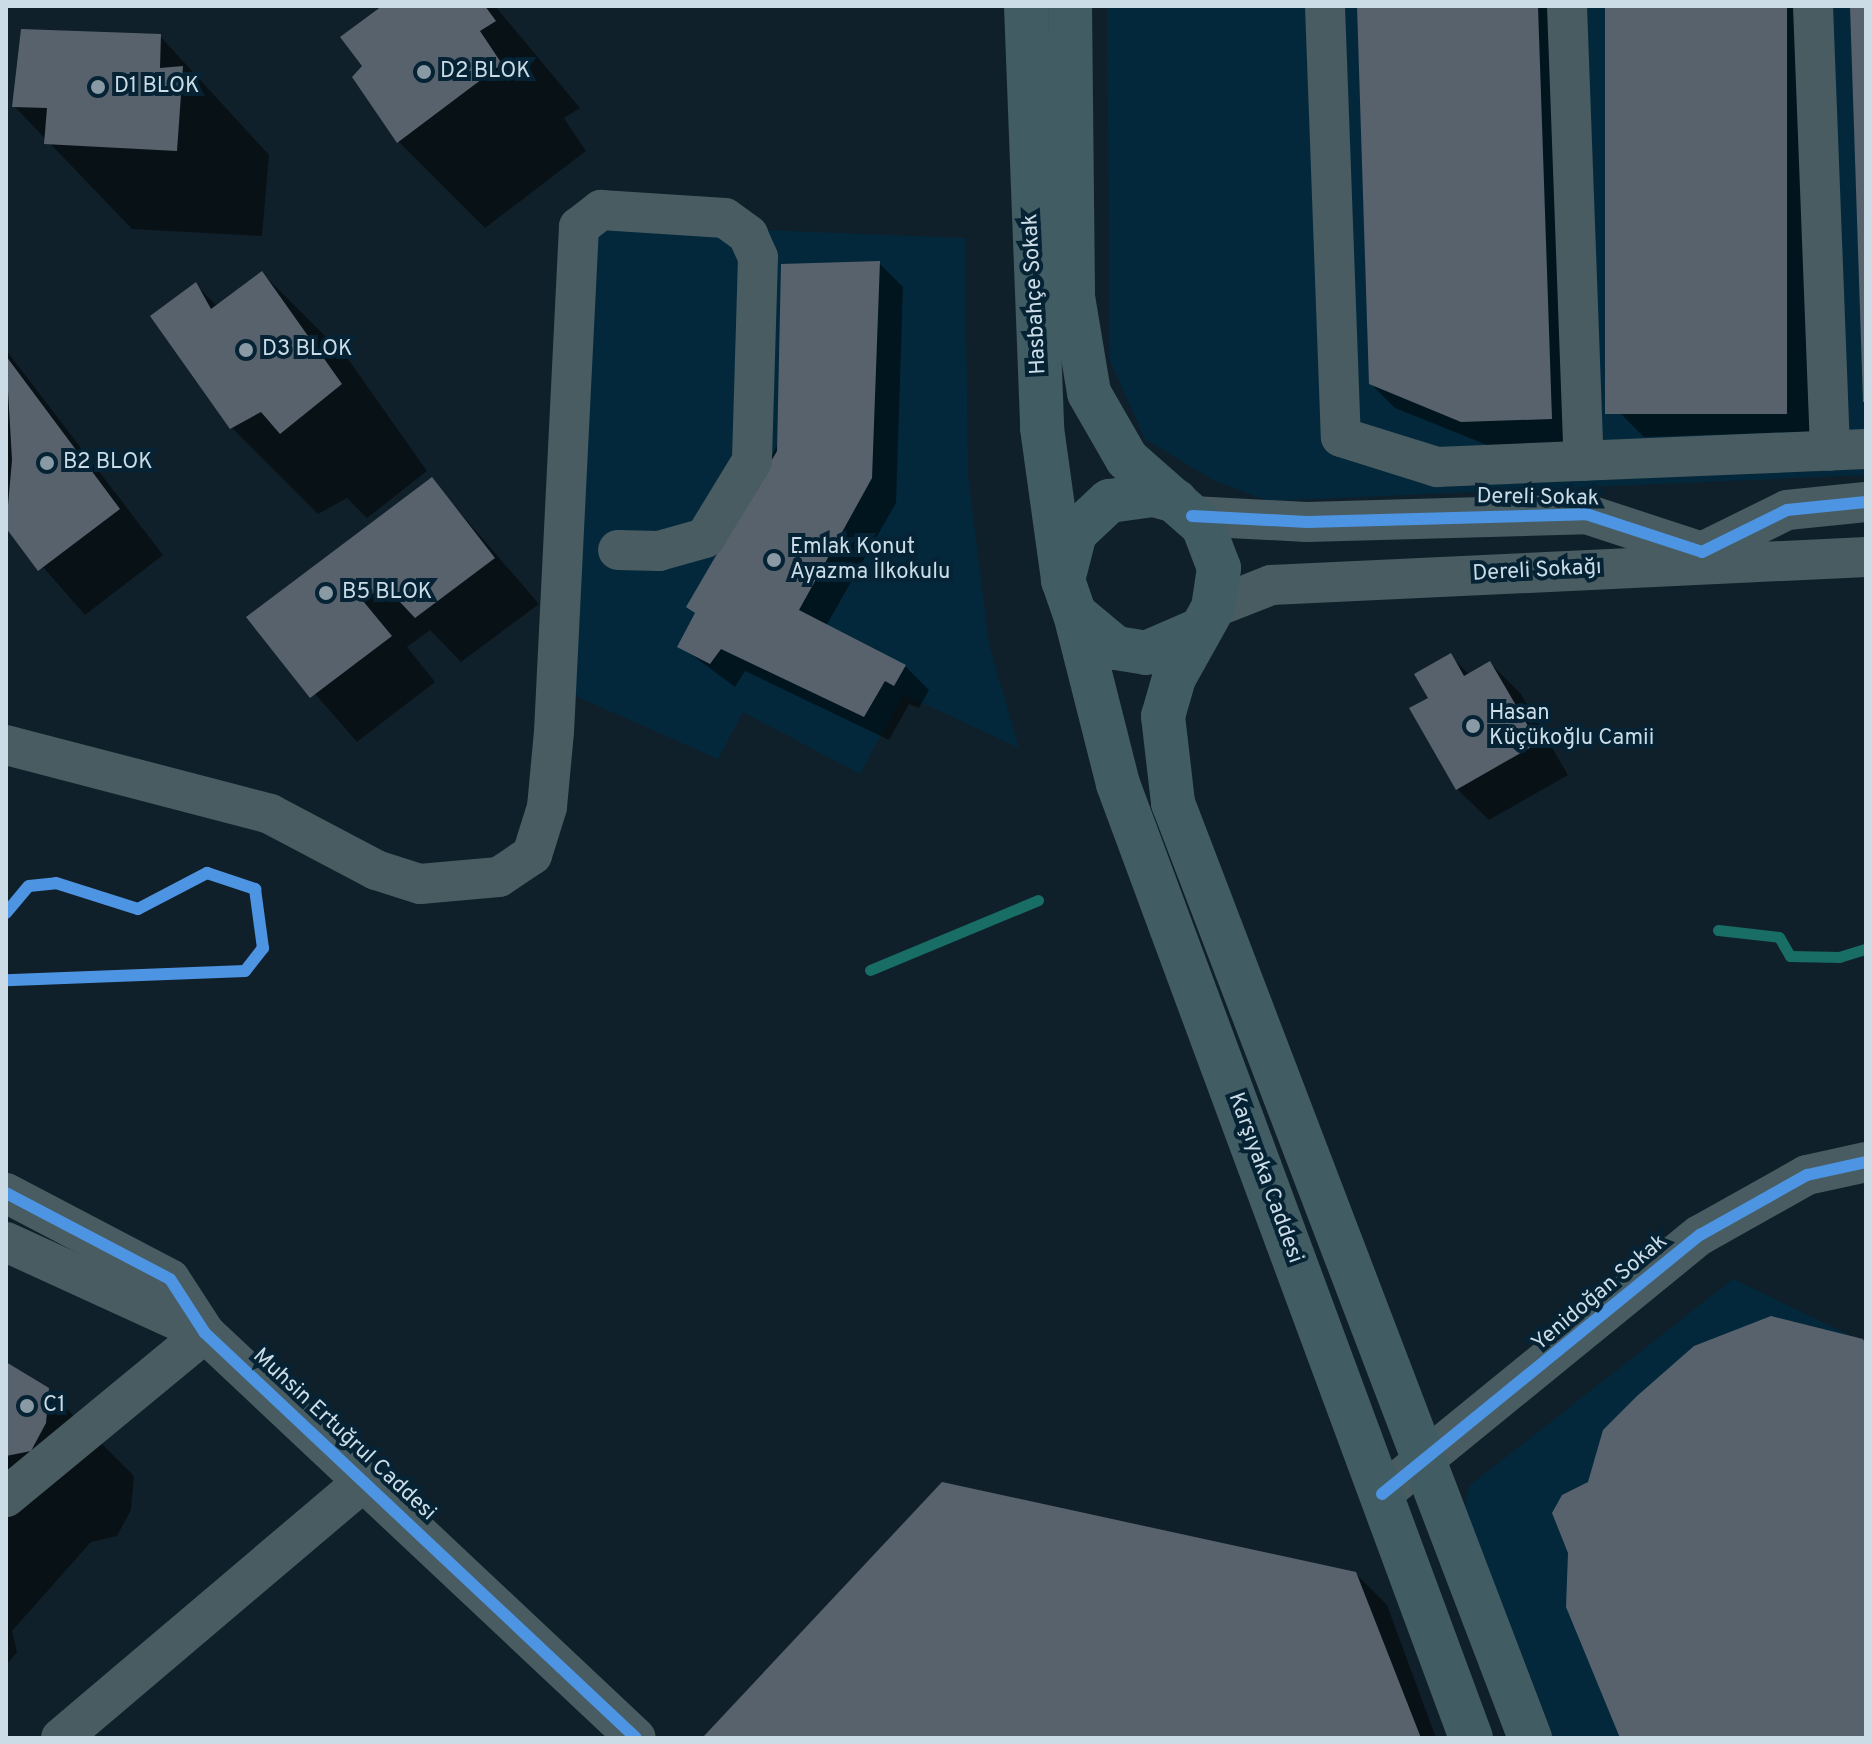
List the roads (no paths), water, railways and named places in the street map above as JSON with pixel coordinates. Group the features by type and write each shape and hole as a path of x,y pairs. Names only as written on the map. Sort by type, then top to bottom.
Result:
{"main road":[{"name":"Hasbahçe Sokak","path":"1026,6 1042,428 1069,597"},
{"name":"Hasbahçe Sokak","path":"1070,6 1073,297 1089,393 1127,459 1184,509"},
{"path":"1206,619 1146,653 1116,648 1069,597 1075,533 1109,501 1153,495 1184,509 1215,544 1206,619 1163,716 1173,803 1430,1462 1530,1738"},
{"name":"Karşıyaka Caddesi","path":"1069,597 1118,784 1471,1738"}],"street":[{"path":"1325,6 1341,437 1437,467 1848,450 1813,6"},
{"path":"1567,6 1584,461"},
{"path":"6,745 270,814 376,870 420,884 499,877 532,855 547,807 554,732 579,227 601,210 725,218 748,235 758,257 752,461 705,538 659,551 618,550"},
{"name":"Dereli Sokak","path":"1184,509 1307,522 1586,514 1702,552 1787,510 1866,502"},
{"name":"Dereli Sokağı","path":"1206,619 1271,585 1866,557"},
{"name":"Yenidoğan Sokak","path":"1382,1494 1430,1462 1700,1235 1807,1175 1866,1162"},
{"name":"Muhsin Ertuğrul Caddesi","path":"6,1193 170,1279 205,1333 636,1738"},
{"name":"Muhsin Ertuğrul Caddesi","path":"6,1242 205,1333"},
{"path":"6,1497 205,1333"},
{"path":"61,1738 364,1481"}],"waterway":[{"path":"870,970 1038,900"},
{"path":"1718,930 1779,937 1790,956 1839,957 1866,949"}],"place":[{"name":"D2 BLOK","path":"424,72"},
{"name":"D1 BLOK","path":"98,87"},
{"name":"D3 BLOK","path":"246,350"},
{"name":"B2 BLOK","path":"47,463"},
{"name":"Emlak Konut Ayazma İlkokulu","path":"774,560"},
{"name":"B5 BLOK","path":"326,593"},
{"name":"Hasan Küçükoğlu Camii","path":"1473,726"},
{"name":"C1","path":"27,1406"}]}
